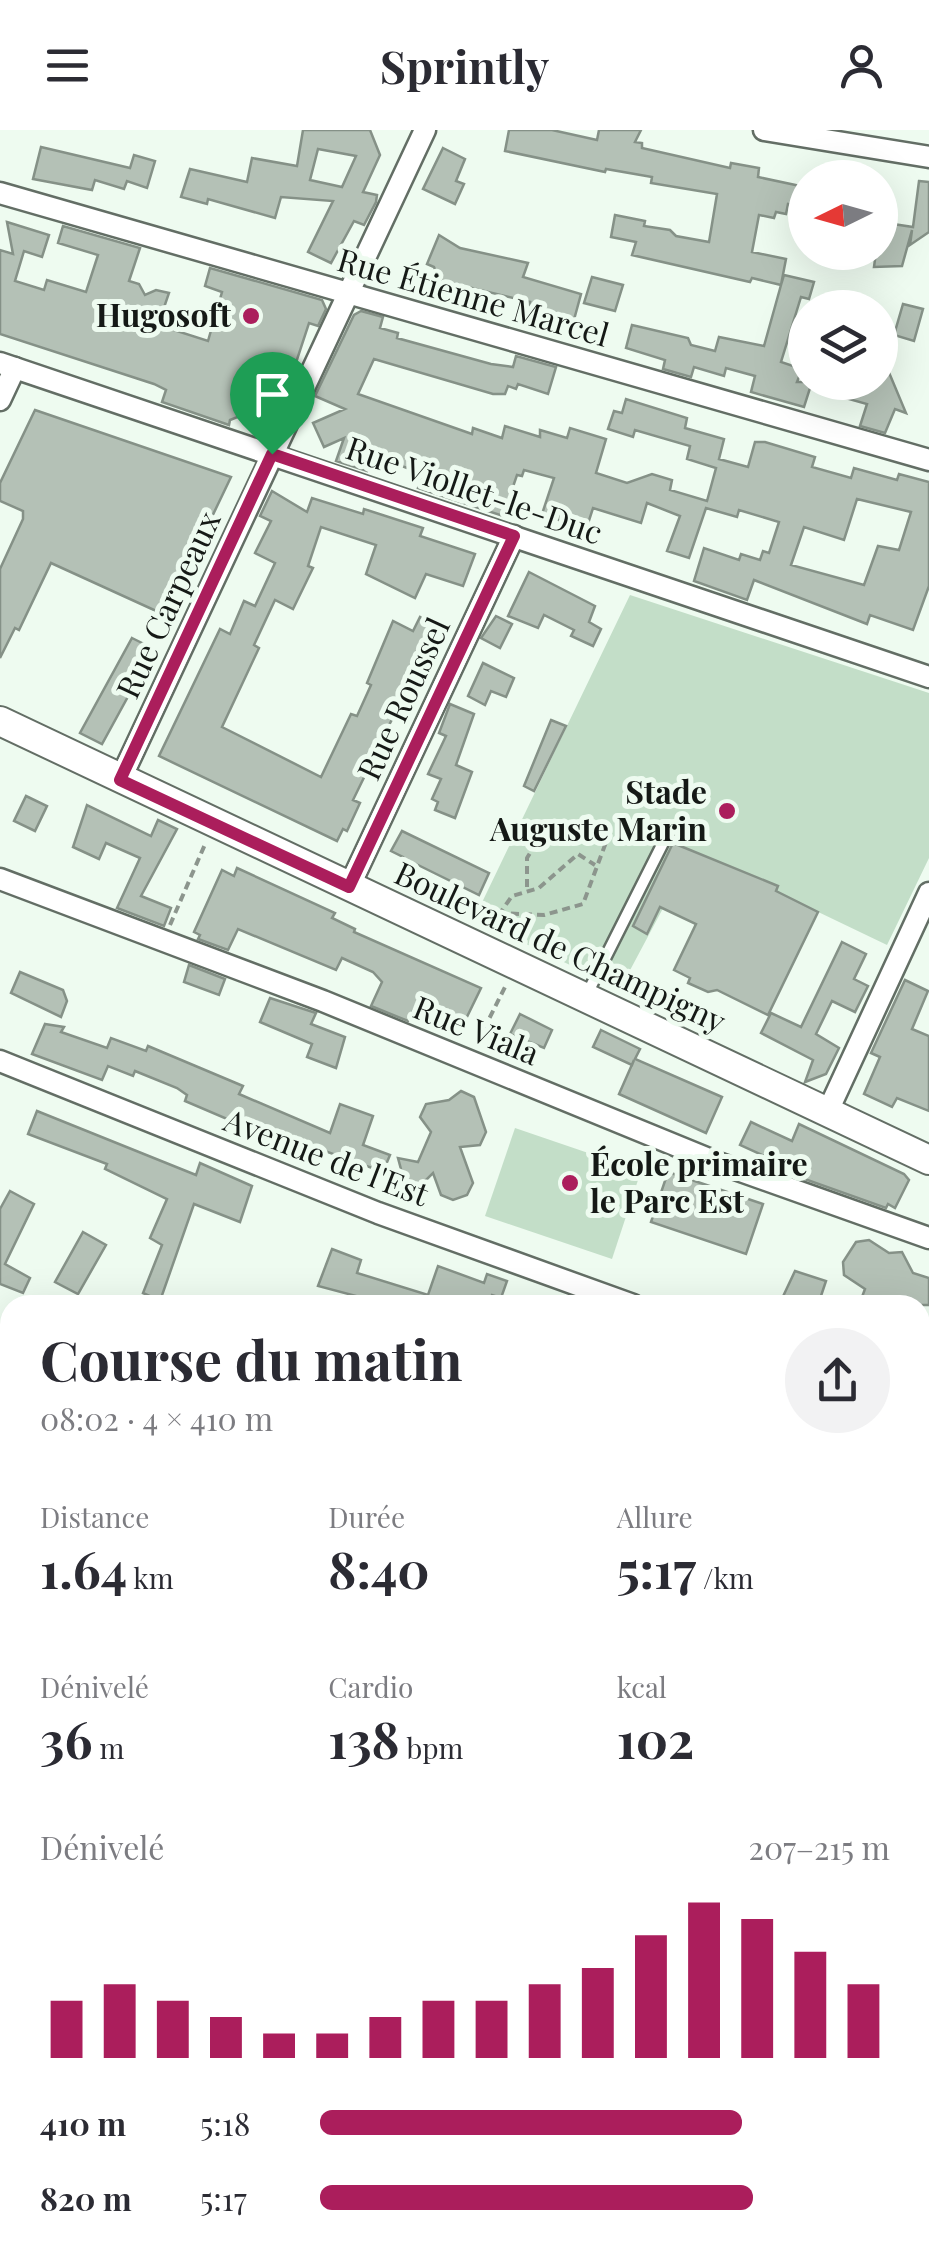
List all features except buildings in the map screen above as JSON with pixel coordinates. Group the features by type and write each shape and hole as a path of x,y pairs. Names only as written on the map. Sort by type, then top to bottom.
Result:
{"main road":[{"name":"Boulevard de Champigny","path":"0,721 929,1160"}],"street":[{"name":"Rue Carpeaux","path":"120,780 425,130"},
{"path":"764,130 929,157"},
{"name":"Rue Étienne Marcel","path":"0,193 929,460"},
{"path":"0,400 7,365"},
{"name":"Rue Viollet-le-Duc","path":"7,365 929,677"},
{"name":"Rue Roussel","path":"349,887 514,536"},
{"name":"Rue Viala","path":"0,878 469,1060 721,1164 929,1238"},
{"path":"827,1113 929,894"},
{"name":"Avenue de l'Est","path":"0,1061 378,1213 604,1295"}],"lane":[{"path":"585,997 668,833"}],"path":[{"path":"164,940 214,824"},
{"path":"527,888 528,858 548,824 570,826 605,844"},
{"path":"498,913 544,915 583,904 588,900 595,865 608,837"},
{"path":"478,947 512,896 527,888 539,888 578,854 595,865"},
{"path":"469,1060 509,979"}],"green space":[{"name":"Stade Auguste Marin","path":"630,595 929,693 929,858 887,945 693,852 620,989 474,919"},
{"path":"515,1128 641,1171 612,1259 485,1216"}],"place":[{"name":"Hugosoft","path":"251,316"},
{"name":"Stade Auguste Marin","path":"727,811"},
{"name":"École primaire le Parc Est","path":"570,1183"}],"route":[{"path":"272,454 514,536 349,887 120,780 272,454"}]}
